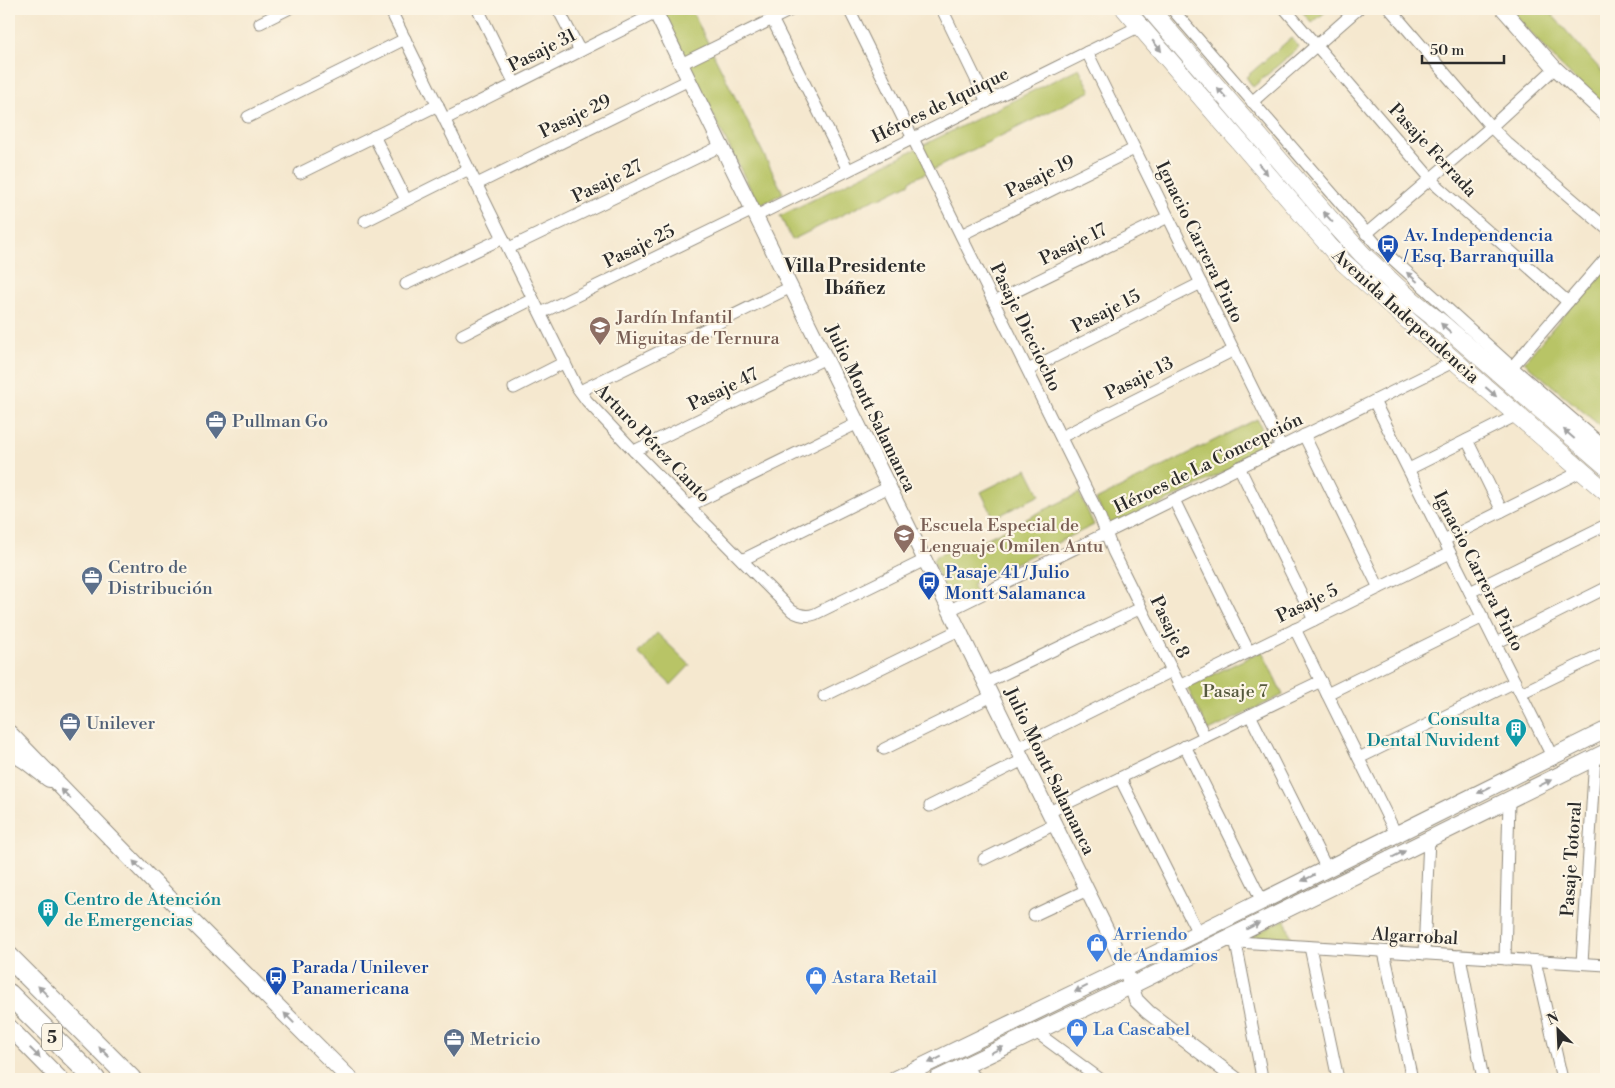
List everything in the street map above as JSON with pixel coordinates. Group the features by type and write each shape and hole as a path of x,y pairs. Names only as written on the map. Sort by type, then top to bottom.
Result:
{"highway":[{"path":"9,748 50,777"},
{"name":"5","path":"9,957 131,1079"},
{"name":"5","path":"9,994 95,1079"}],"main road":[{"name":"Avenida Independencia","path":"1125,9 1343,262 1606,492"},
{"name":"Avenida Independencia","path":"1150,9 1362,254 1407,296 1441,323 1606,466"},
{"path":"896,1079 1198,933 1606,730"},
{"path":"9,733 50,777 350,1079"},
{"path":"937,1079 1131,986 1229,942 1429,838 1601,755"},
{"path":"9,1027 60,1079"}],"street":[{"path":"260,22 288,9"},
{"name":"Arturo Pérez Canto","path":"390,9 580,391 634,451 792,611 799,615 807,616 925,560"},
{"path":"478,9 515,84"},
{"path":"558,9 580,51"},
{"path":"681,64 793,9"},
{"name":"Pasaje Dieciocho","path":"849,9 1061,437 1106,533"},
{"path":"942,9 987,102"},
{"name":"Avenida Independencia","path":"1172,9 1366,234 1389,258 1606,448"},
{"name":"Pasaje Ferrada","path":"1285,9 1430,179 1568,302"},
{"path":"1252,102 1358,9"},
{"path":"1390,9 1491,127 1606,228"},
{"path":"1503,9 1556,68 1606,115"},
{"name":"Pasaje 31","path":"445,119 655,11"},
{"name":"Julio Montt Salamanca","path":"655,11 1052,818 1082,892 1125,968 1136,1000 1141,1006 1236,1079"},
{"path":"772,19 848,170"},
{"name":"Héroes de Iquique","path":"754,213 848,170 1140,26"},
{"path":"248,117 405,39"},
{"name":"Ignacio Carrera Pinto","path":"1087,52 1281,446"},
{"path":"1366,234 1491,127 1556,68"},
{"name":"Pasaje 29","path":"477,184 688,80"},
{"path":"300,173 438,105"},
{"path":"374,136 406,200"},
{"name":"Pasaje 27","path":"406,284 506,243 721,146"},
{"name":"Pasaje 19","path":"961,235 1134,149"},
{"path":"365,221 470,169"},
{"name":"Pasaje 25","path":"541,313 754,213"},
{"name":"Pasaje 17","path":"994,302 1168,216"},
{"path":"1512,367 1606,258"},
{"name":"Pasaje 15","path":"1028,370 1201,283"},
{"path":"580,391 791,287"},
{"path":"462,335 533,298"},
{"name":"Pasaje 13","path":"1061,437 1234,350"},
{"name":"Pasaje 47","path":"634,451 826,358"},
{"name":"Héroes de La Concepción","path":"950,610 1455,361"},
{"path":"514,388 565,362"},
{"name":"Ignacio Carrera Pinto","path":"1374,401 1552,756"},
{"path":"1409,469 1517,415"},
{"path":"689,506 858,423"},
{"path":"1304,435 1379,588"},
{"path":"1467,440 1502,511"},
{"path":"1239,467 1314,620"},
{"path":"1444,540 1582,471"},
{"path":"742,560 889,487"},
{"path":"1174,500 1249,652"},
{"path":"1470,592 1606,525"},
{"name":"Pasaje 8","path":"1106,533 1113,551 1205,737"},
{"name":"Pasaje 5","path":"1180,686 1450,553"},
{"path":"1496,643 1606,588"},
{"path":"985,683 1141,608"},
{"path":"1327,694 1483,617"},
{"path":"1295,629 1396,834"},
{"path":"824,696 959,630"},
{"path":"1521,693 1606,652"},
{"path":"930,806 1020,754 1172,671"},
{"path":"984,860 1120,778 1320,681"},
{"path":"1359,758 1515,682"},
{"path":"884,749 992,696"},
{"path":"1250,715 1327,868"},
{"path":"1185,746 1262,901"},
{"name":"Pasaje Totoral","path":"1582,963 1601,755"},
{"path":"1120,778 1198,933"},
{"path":"1504,959 1509,800"},
{"path":"1424,954 1429,838"},
{"path":"1034,915 1082,892"},
{"path":"1229,942 1261,1072 1260,1079"},
{"name":"Algarrobal","path":"1229,942 1606,965"},
{"path":"1310,947 1338,1079"},
{"path":"1384,952 1412,1079"},
{"path":"1460,956 1484,1079"},
{"path":"1535,961 1562,1079"},
{"path":"1036,1032 1100,1079"},
{"path":"962,1067 978,1079"}],"green space":[{"path":"660,9 691,9 783,193 759,206"},
{"path":"1300,9 1329,9 1312,23"},
{"path":"1509,9 1547,9 1606,76 1606,109 1560,65"},
{"path":"1291,38 1299,47 1253,87 1246,77"},
{"path":"1079,68 1091,91 910,181 910,183 878,199 876,198 792,240 780,216"},
{"path":"1606,265 1606,431 1524,362"},
{"path":"1257,419 1272,448 1111,529 1096,500"},
{"path":"1027,469 1040,495 994,518 981,492"},
{"path":"1079,493 1094,525 972,584 976,593 954,603 948,599 933,561 935,557 950,550 953,555"},
{"path":"657,633 690,665 671,685 638,653"},
{"name":"Pasaje 7","path":"1262,651 1283,695 1209,731 1187,687"},
{"path":"1285,919 1293,943 1244,940"}],"place":[{"name":"Av. Independencia / Esq. Barranquilla","path":"1388,264"},
{"name":"Jardín Infantil Miguitas de Ternura","path":"600,346"},
{"name":"Pullman Go","path":"216,440"},
{"name":"Escuela Especial de Lenguaje Omilen Antu","path":"904,554"},
{"name":"Centro de Distribución","path":"92,596"},
{"name":"Pasaje 41 / Julio Montt Salamanca","path":"929,601"},
{"name":"Unilever","path":"70,742"},
{"name":"Consulta Dental Nuvident","path":"1516,748"},
{"name":"Centro de Atención de Emergencias","path":"48,928"},
{"name":"Arriendo de Andamios","path":"1097,963"},
{"name":"Parada / Unilever Panamericana","path":"276,996"},
{"name":"Astara Retail","path":"816,996"},
{"name":"La Cascabel","path":"1077,1048"},
{"name":"Metricio","path":"454,1058"}],"district":[{"name":"Villa Presidente Ibáñez","path":"855,276"}]}
